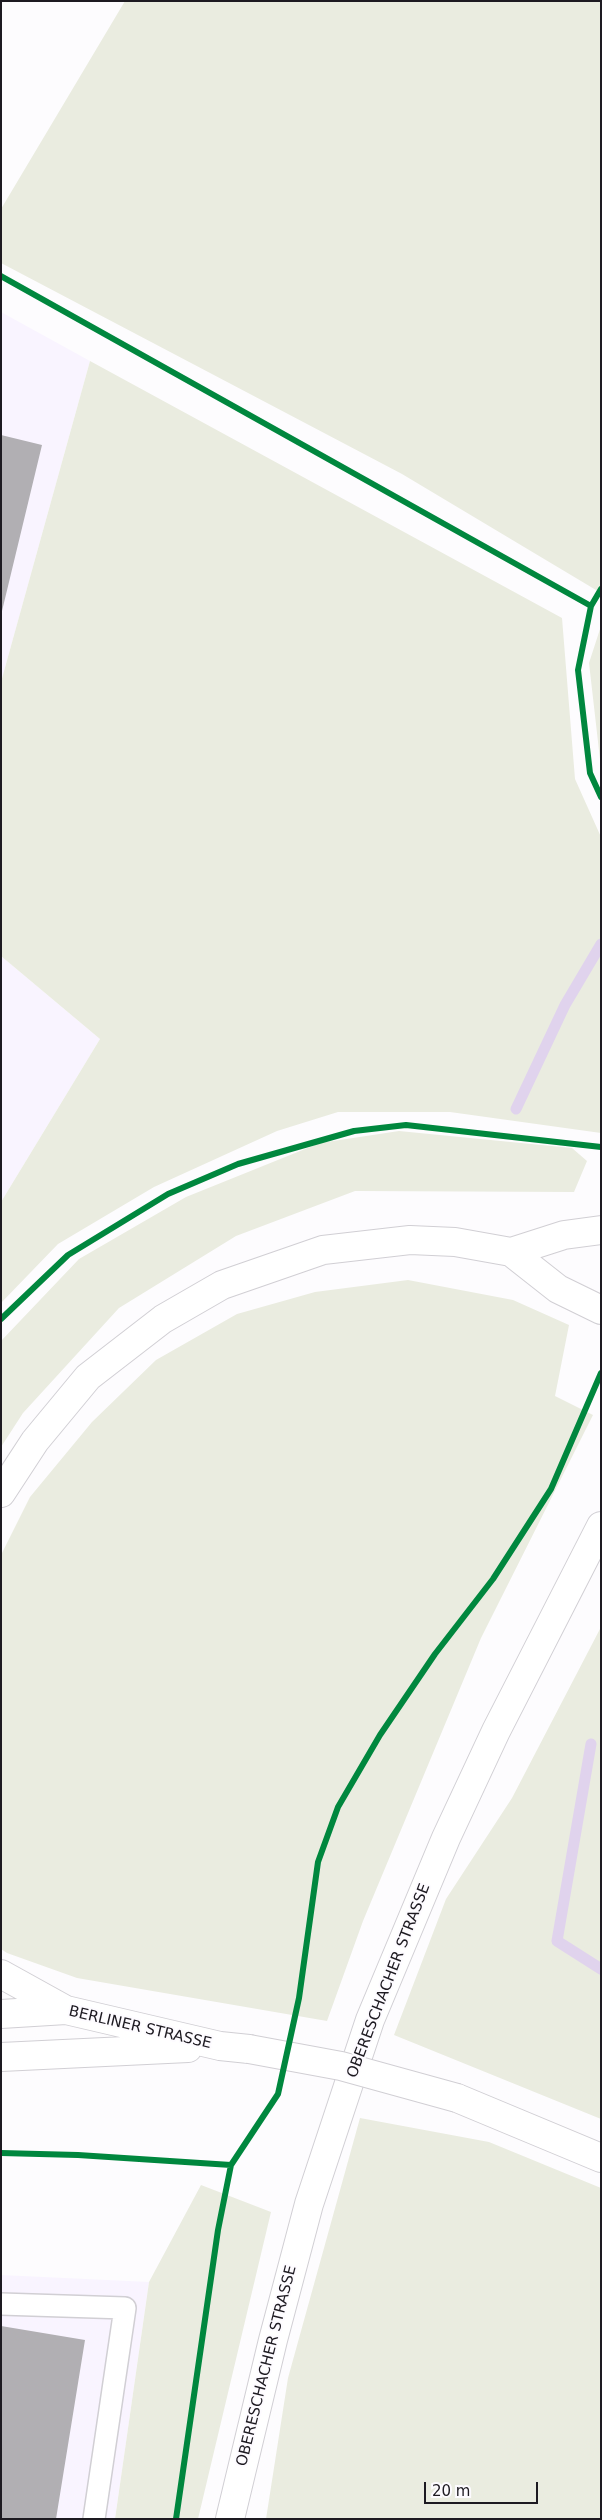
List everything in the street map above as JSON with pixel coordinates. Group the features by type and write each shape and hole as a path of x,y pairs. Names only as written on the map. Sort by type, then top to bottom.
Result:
{"street":[{"path":"510,1252 564,1235 601,1230"},
{"path":"564,1235 601,1249"},
{"path":"1,1493 35,1441 88,1377 162,1319 222,1285 323,1250 410,1240 455,1242 510,1252 558,1289 601,1310"},
{"name":"OBERESCHACHER STRASSE","path":"230,2519 273,2340 309,2204 370,2020 446,1838 487,1749 601,1526"},
{"path":"1,1974 66,2010"},
{"name":"BERLINER STRASSE","path":"1,2014 66,2010 220,2046 249,2049 341,2066 457,2098 601,2158"},
{"name":"BERLINER STRASSE","path":"1,2056 220,2046"}],"lane":[{"path":"1,2304 125,2308 94,2519"}],"shaded area":[{"path":"125,1 601,1 601,593 402,474 1,263 1,209"},
{"path":"1,312 90,361 1,682"},
{"path":"90,361 562,618 575,779 601,837 601,1133 450,1112 338,1112 277,1131 154,1187 58,1244 1,1303 1,1202 100,1039 1,956 1,682"},
{"path":"601,626 601,768 589,663"},
{"path":"1,956 100,1039 1,1202"},
{"path":"399,1131 572,1148 587,1161 574,1192 355,1191 236,1236 119,1308 23,1413 1,1447 1,1341 79,1259 186,1197 320,1143"},
{"path":"408,1280 513,1300 569,1325 555,1396 593,1415 481,1638 363,1921 327,2021 77,1978 7,1953 1,1949 1,1555 30,1497 92,1422 156,1360 237,1314 315,1292"},
{"path":"601,1627 601,2119 394,2035 446,1899 512,1798"},
{"path":"360,2118 489,2142 601,2188 601,2519 266,2519 288,2378"},
{"path":"201,2185 271,2212 198,2519 115,2519 149,2282"},
{"path":"1,2275 149,2282 115,2519 1,2519"}],"building":[{"path":"1,435 42,445 2,611 1,611"},
{"path":"1,2326 85,2340 56,2519 1,2519"}],"waterway":[{"path":"516,1109 565,1005 601,944"},
{"path":"591,1744 557,1941 601,1969"}],"cycle path":[{"path":"1,276 591,606"},
{"path":"601,589 591,606 578,670 590,773 601,797"},
{"path":"1,1319 68,1255 168,1194 238,1164 354,1131 406,1125 601,1147"},
{"path":"176,2519 218,2230 231,2165 278,2094 299,1998 318,1862 338,1807 380,1735 435,1654 493,1579 551,1489 601,1373"},
{"path":"1,2153 78,2155 231,2165"}]}
